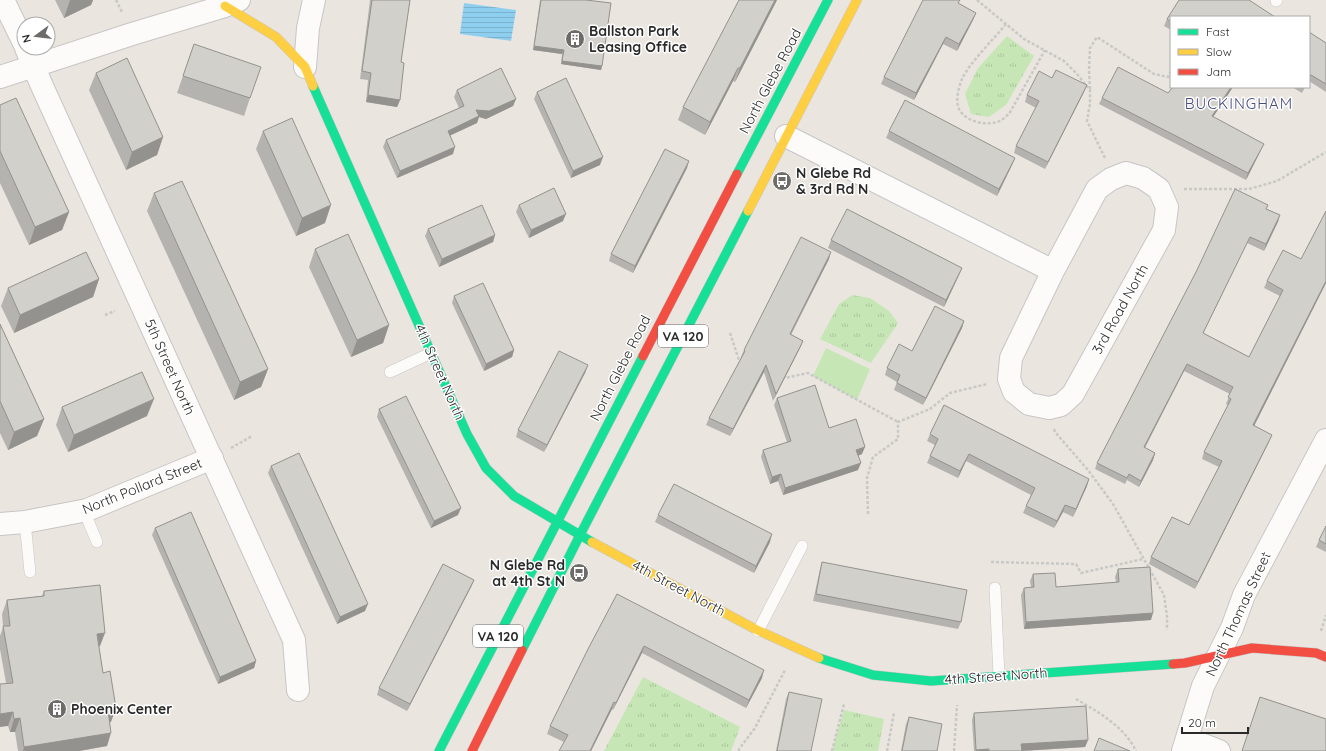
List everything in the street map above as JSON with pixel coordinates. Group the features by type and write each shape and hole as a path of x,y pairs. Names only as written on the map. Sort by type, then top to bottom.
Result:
{"main road":[{"name":"North Glebe Road","path":"472,751 580,535 774,130 828,0"},
{"name":"North Glebe Road","path":"439,751 557,521 774,130 857,0"},
{"name":"4th Street North","path":"232,3 252,22 276,37 305,67 467,434 486,468 514,496 580,535 758,631 818,658 872,675 931,681 1185,663 1252,648 1316,653 1326,657"}],"street":[{"path":"3,0 16,27"},
{"name":"4th Street North","path":"305,67 308,28 314,0"},
{"path":"0,77 30,57 132,34 232,3"},
{"name":"5th Street North","path":"30,57 294,640 298,690"},
{"path":"774,130 1052,271"},
{"name":"3rd Road North","path":"1126,173 1143,178 1159,189 1167,207 1164,230 1073,394 1061,405 1049,408 1029,404 1014,392 1009,379 1011,358 1052,271 1096,189 1111,179 1126,173"},
{"name":"North Thomas Street","path":"1185,745 1204,686 1232,628 1244,595 1326,440"},
{"name":"North Pollard Street","path":"0,524 25,522 84,511 212,458"},
{"path":"1185,745 1219,751"}],"lane":[{"path":"390,372 431,352"},
{"path":"84,511 97,542"},
{"path":"25,522 30,572"},
{"path":"758,631 802,546"},
{"path":"995,588 999,676"}],"path":[{"path":"116,0 122,12"},
{"path":"976,1 1024,39 1064,61 1090,90"},
{"path":"1006,24 969,67 962,79 958,93 959,108 970,120 991,123 998,122 1009,114 1045,50"},
{"path":"1107,162 1086,121 1090,104 1090,48 1097,37 1154,74 1168,77 1170,73"},
{"path":"1159,189 1250,190 1277,181 1326,152"},
{"path":"105,315 115,311"},
{"path":"730,333 739,360 744,364"},
{"path":"777,376 785,378 808,373 898,422"},
{"path":"898,422 930,409 950,393 988,384"},
{"path":"868,514 867,478 873,457 898,439 898,422"},
{"path":"1053,426 1055,432 1088,470 1113,504 1164,595 1167,630"},
{"path":"991,562 1076,564 1081,573 1143,559"},
{"path":"1321,631 1326,615"},
{"path":"739,751 755,728 785,670"},
{"path":"1076,699 1101,714 1119,729 1136,751"},
{"path":"832,751 844,704"},
{"path":"954,751 957,706"},
{"path":"887,751 894,713"}],"green space":[{"path":"1007,36 1034,56 1006,105 989,117 971,114 965,94 978,68"},
{"path":"852,295 870,298 889,311 898,323 871,363 820,339 839,304"},
{"path":"826,348 870,369 857,400 813,376"},
{"path":"643,677 740,727 731,751 604,751"},
{"path":"844,710 884,719 878,751 832,751"}],"water":[{"path":"464,3 516,10 511,41 460,34"}],"building":[{"path":"372,0 410,0 401,62 404,63 400,100 368,95 371,73 362,71"},
{"name":"Ballston Park Leasing Office","path":"541,0 586,0 611,3 602,66 562,61 564,50 534,46"},
{"path":"739,0 775,0 710,122 683,107"},
{"path":"923,0 960,0 958,3 976,13 959,44 946,37 916,93 884,77"},
{"path":"1179,0 1249,0 1273,16 1170,16 1170,21 1167,19"},
{"path":"1310,33 1326,43 1326,84 1311,75 1310,76"},
{"path":"194,44 261,67 250,98 183,76"},
{"path":"127,58 163,137 132,152 96,73"},
{"path":"1118,67 1168,93 1172,88 1230,88 1212,116 1264,144 1248,173 1102,98"},
{"path":"501,68 516,99 489,111 476,110 479,116 448,131 455,147 400,171 386,140 464,106 457,90"},
{"path":"1056,70 1087,85 1048,162 1016,146 1039,101 1027,95 1039,71 1052,78"},
{"path":"566,78 603,157 573,171 537,92"},
{"path":"16,98 69,212 35,227 0,151 0,105"},
{"path":"905,100 1015,158 999,189 889,131"},
{"path":"292,118 331,205 302,218 263,131"},
{"path":"665,149 689,161 635,266 611,254"},
{"path":"182,181 268,369 240,382 154,193"},
{"path":"554,188 566,214 531,230 519,205"},
{"path":"1235,189 1268,205 1266,209 1280,215 1266,244 1250,237 1203,333 1249,357 1283,290 1267,281 1283,250 1301,259 1326,211 1326,281 1253,425 1272,435 1198,582 1151,557 1172,517 1189,525 1222,461 1204,452 1231,399 1228,397 1233,387 1187,364 1144,447 1155,453 1141,481 1129,474 1127,478 1097,463 1196,272"},
{"path":"482,205 495,235 442,259 428,229"},
{"path":"847,209 962,268 946,300 831,240"},
{"path":"348,234 389,325 357,340 315,249"},
{"path":"801,237 831,252 790,334 803,341 776,394 766,365 733,429 709,418 745,351 744,350"},
{"path":"86,252 99,279 20,315 8,288"},
{"path":"483,283 514,350 486,364 454,296"},
{"path":"935,306 964,321 926,398 897,383 900,375 887,368 899,344 912,351"},
{"path":"0,324 44,419 14,432 0,401"},
{"path":"559,351 588,365 547,445 518,430"},
{"path":"142,372 154,399 74,435 62,407"},
{"path":"815,385 829,428 856,419 865,447 856,450 861,463 785,488 781,474 772,477 763,450 791,441 777,398"},
{"path":"406,396 461,508 434,521 379,409"},
{"path":"944,405 1089,479 1076,509 1065,505 1057,521 1026,506 1035,488 969,454 960,471 930,456 938,439 930,434"},
{"path":"299,453 368,604 340,617 271,466"},
{"path":"674,484 772,534 756,566 658,515"},
{"path":"191,512 256,661 220,677 155,528"},
{"path":"1326,526 1326,544 1319,540"},
{"path":"822,562 967,590 961,622 816,594"},
{"path":"443,564 474,580 410,704 379,688"},
{"path":"1150,567 1153,613 1026,622 1024,588 1034,587 1033,574 1055,573 1056,587 1119,582 1118,569"},
{"path":"100,585 105,633 97,634 103,673 110,671 116,708 108,710 111,733 24,747 20,718 14,719 13,712 0,714 0,684 13,683 3,626 10,626 7,600 44,596 44,591"},
{"path":"617,594 764,670 749,700 644,646 590,751 559,751 568,735 550,726"},
{"path":"789,692 822,699 811,751 777,751"},
{"path":"1260,697 1326,719 1326,751 1242,751"},
{"path":"1086,706 1088,740 1021,744 1022,751 989,751 989,749 976,750 974,713"},
{"path":"909,717 942,724 937,751 902,751"},
{"path":"1099,738 1130,751 1094,751"}],"traffic: fast":[{"path":"737,174 828,0"},
{"path":"313,86 467,434 486,468 514,496 592,542"},
{"path":"522,650 748,211"},
{"path":"439,751 643,356"},
{"path":"819,658 873,675 931,681 1173,664"}],"traffic: slow":[{"path":"748,211 857,0"},
{"path":"225,6 276,37 305,67 313,86"},
{"path":"592,542 755,629 819,658"}],"traffic: jam":[{"path":"643,356 737,174"},
{"path":"1173,664 1185,663 1252,648 1316,653 1326,657"},
{"path":"472,751 522,650"}],"place":[{"name":"Ballston Park Leasing Office","path":"575,39"},
{"name":"N Glebe Rd & 3rd Rd N","path":"782,181"},
{"name":"N Glebe Rd at 4th St N","path":"579,573"},
{"name":"Phoenix Center","path":"57,709"}],"district":[{"name":"BUCKINGHAM","path":"1239,103"}]}
